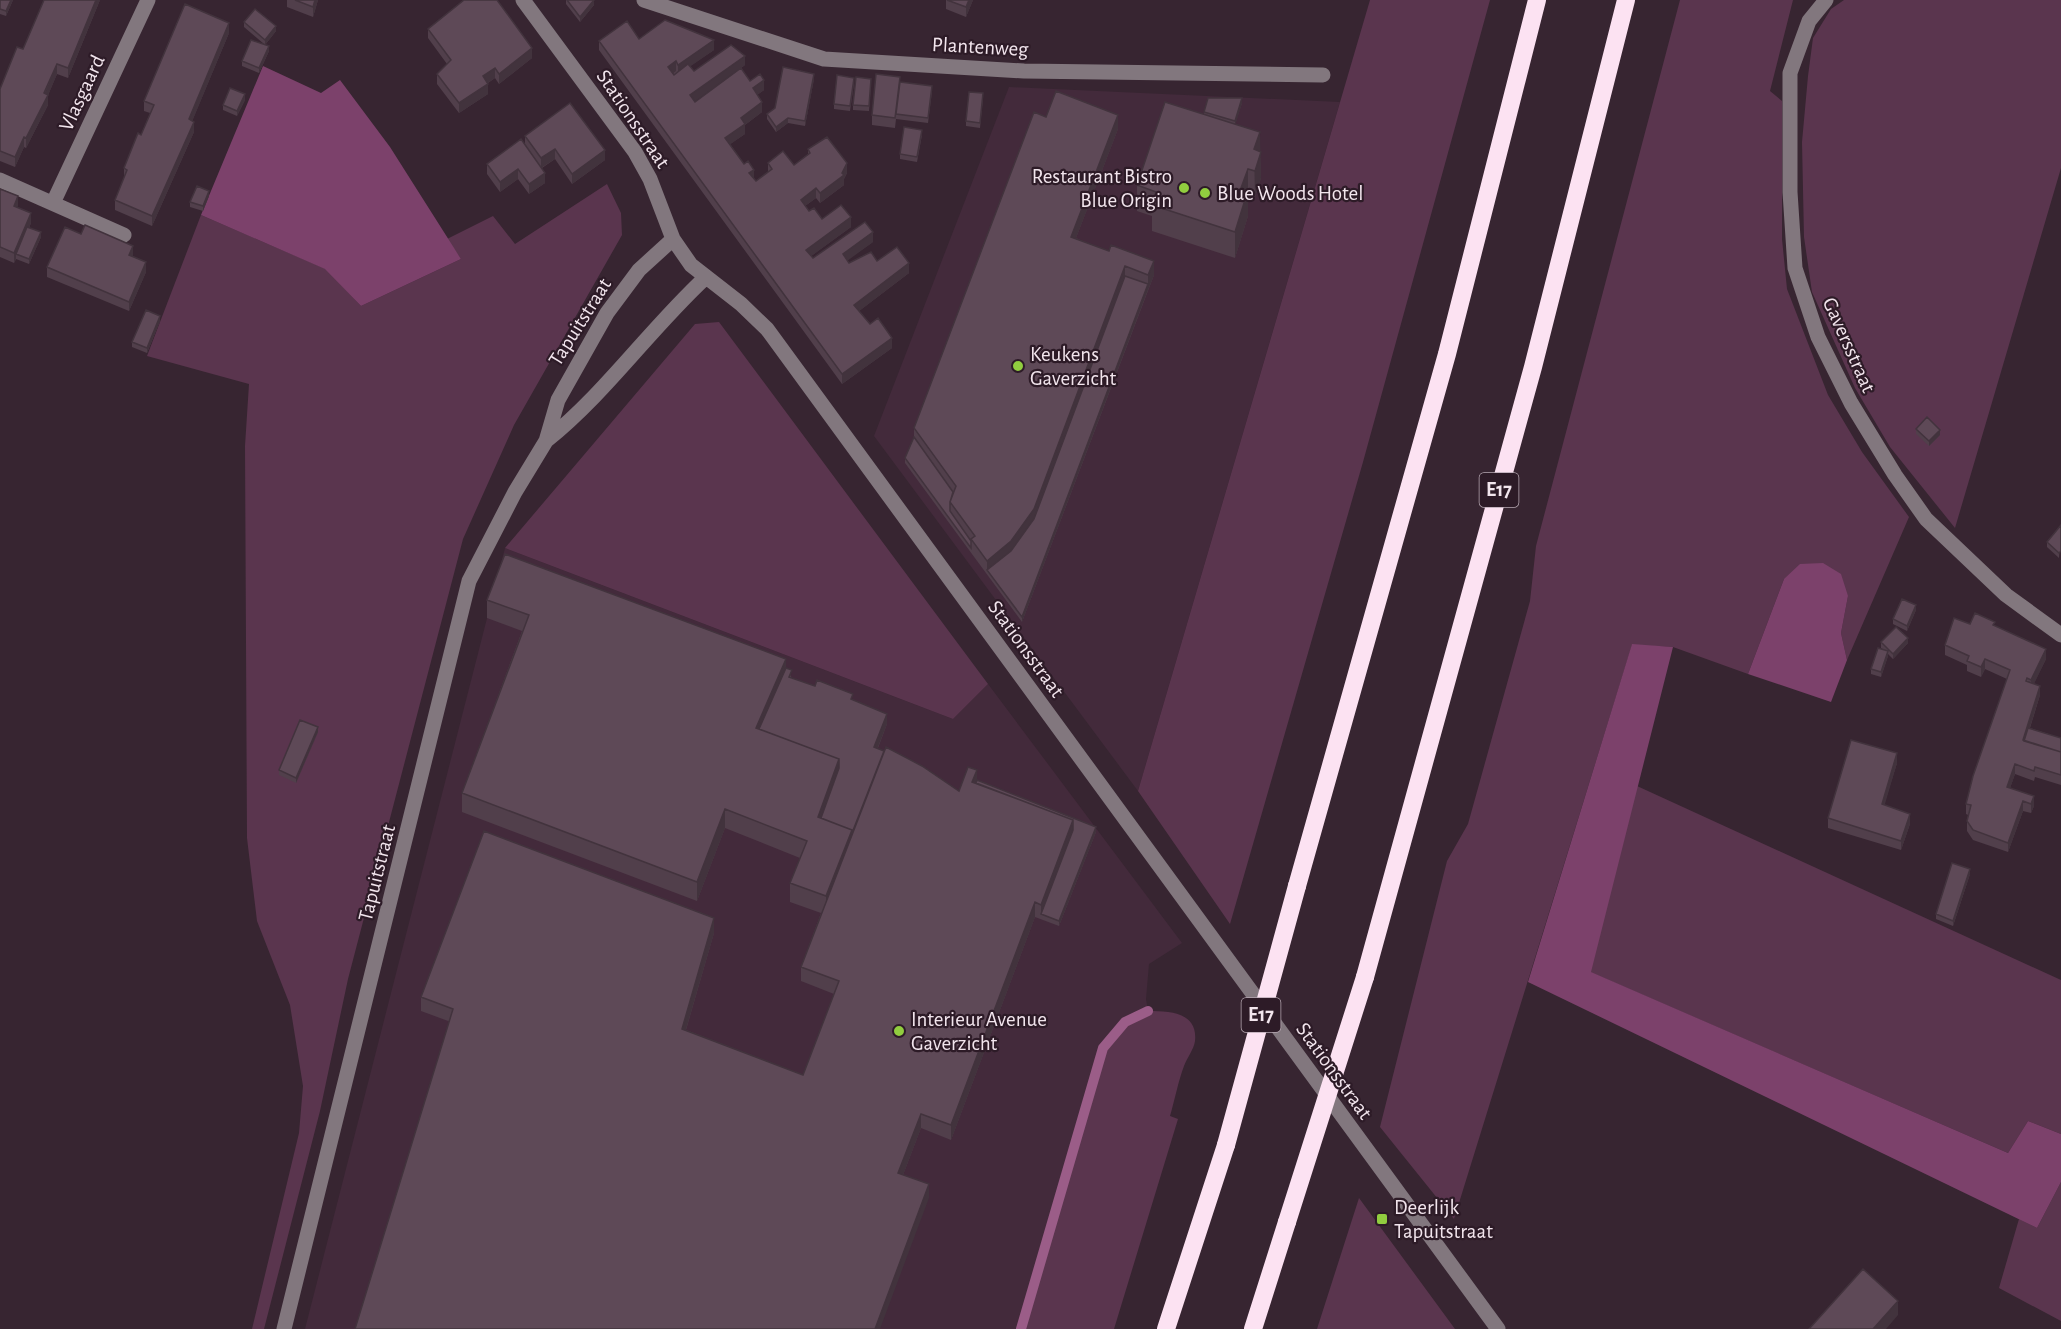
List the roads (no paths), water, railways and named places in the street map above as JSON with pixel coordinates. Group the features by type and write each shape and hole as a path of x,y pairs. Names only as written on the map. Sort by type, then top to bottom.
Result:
{"highway":[{"name":"E17","path":"1166,1329 1226,1145 1448,354 1537,0"},
{"name":"E17","path":"1253,1329 1365,977 1533,367 1626,0"}],"street":[{"name":"Vlasgaard","path":"53,203 148,0"},
{"name":"Stationsstraat","path":"523,0 635,152 650,179 673,239 690,265 741,304 767,329 1498,1329"},
{"name":"Plantenweg","path":"644,0 824,59 1024,71 1323,75"},
{"name":"Gaversstraat","path":"1826,0 1809,21 1790,73 1791,192 1795,268 1818,337 1851,403 1895,475 1926,519 2006,595 2061,635"},
{"path":"0,180 124,235"},
{"name":"Tapuitstraat","path":"284,1329 469,581 515,492 546,441 558,400 607,313 639,270 673,239"},
{"name":"Tapuitstraat","path":"546,441 578,415 674,307 705,278"}],"waterway":[{"path":"1021,1329 1103,1048 1125,1022 1148,1011"}],"place":[{"name":"Restaurant Bistro Blue Origin","path":"1184,188"},
{"name":"Blue Woods Hotel","path":"1205,193"},
{"name":"Keukens Gaverzicht","path":"1018,366"},
{"name":"Interieur Avenue Gaverzicht","path":"899,1031"},
{"name":"Deerlijk Tapuitstraat","path":"1382,1219"}]}
